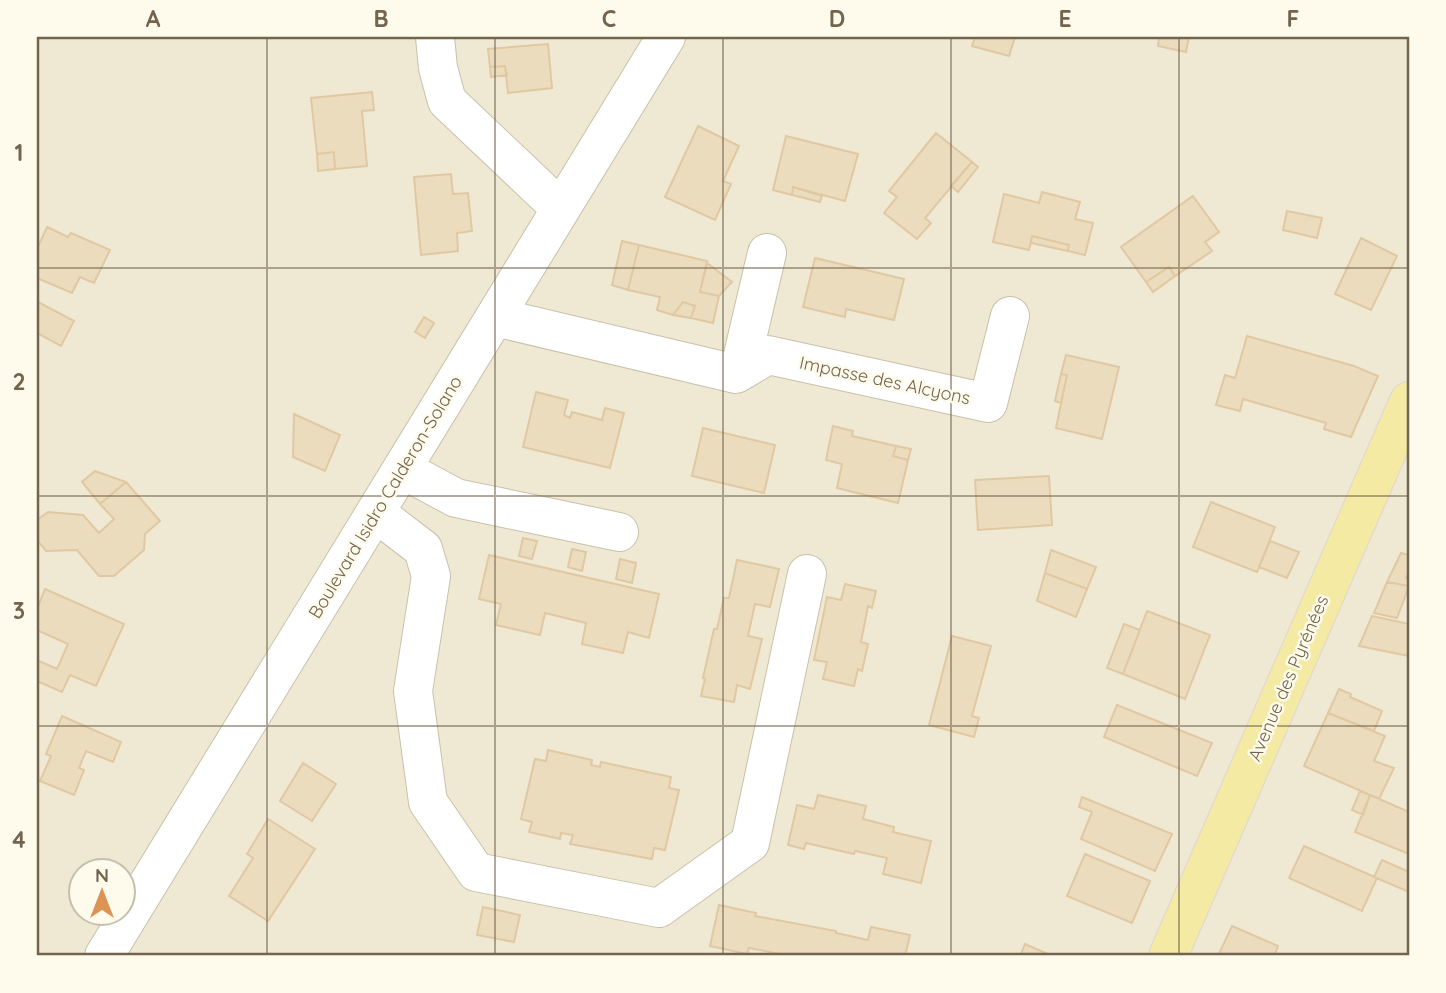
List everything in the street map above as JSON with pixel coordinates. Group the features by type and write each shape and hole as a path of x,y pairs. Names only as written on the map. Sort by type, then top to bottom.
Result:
{"main road":[{"name":"Avenue des Pyrénées","path":"1168,956 1409,401"}],"street":[{"path":"435,37 438,68 447,101 561,209"},
{"name":"Boulevard Isidro Calderon-Solano","path":"104,956 666,37"},
{"path":"495,317 736,374 739,372 767,253"},
{"name":"Impasse des Alcyons","path":"739,372 768,355 988,403 1010,316"},
{"path":"402,469 456,498 619,532"},
{"path":"376,513 423,548 431,576 413,691 428,802 476,872 659,908 750,842 807,574"}],"shaded area":[{"path":"37,37 1409,37 1409,956 37,956"}],"building":[{"path":"975,37 1015,37 1009,56 972,46"},
{"path":"1159,37 1189,37 1186,52 1158,46"},
{"path":"548,44 552,88 508,93 505,66 490,67 488,49"},
{"path":"505,66 507,75 491,77 490,67"},
{"path":"372,92 374,110 362,111 367,166 335,169 334,152 317,154 311,98"},
{"path":"698,126 739,146 723,181 731,184 715,220 665,197"},
{"path":"936,133 972,162 925,218 931,223 917,239 884,213 897,197 889,191"},
{"path":"786,136 858,154 845,201 793,187 792,195 773,190"},
{"path":"334,152 335,169 318,171 317,154"},
{"path":"972,162 978,167 958,192 951,186"},
{"path":"451,174 453,194 468,193 472,231 457,233 458,251 421,255 414,177"},
{"path":"793,187 822,196 820,202 792,195"},
{"path":"1042,192 1080,202 1075,219 1093,223 1085,255 1068,251 1069,245 1032,236 1029,250 993,242 1004,194 1039,203"},
{"path":"1193,196 1219,232 1205,242 1212,251 1175,276 1169,267 1146,282 1121,247"},
{"path":"1287,211 1322,218 1317,238 1283,230"},
{"path":"47,227 68,237 71,233 110,250 94,283 80,277 72,293 37,278 37,249"},
{"path":"1032,236 1069,245 1068,251 1031,243"},
{"path":"1361,238 1397,256 1371,310 1335,294"},
{"path":"622,241 639,245 628,290 612,285"},
{"path":"639,245 707,261 700,292 719,296 713,323 691,318 695,306 683,302 673,315 657,310 660,297 628,290"},
{"path":"815,258 904,279 894,320 846,309 845,317 803,307"},
{"path":"707,263 732,282 719,296 700,292"},
{"path":"1169,267 1175,276 1153,292 1146,282"},
{"path":"38,302 74,321 61,346 37,333"},
{"path":"683,302 695,306 691,318 673,315"},
{"path":"424,317 434,323 425,338 415,332"},
{"path":"1247,336 1354,366 1378,376 1351,437 1324,429 1326,423 1243,399 1240,411 1216,405 1225,375 1235,378"},
{"path":"1066,355 1119,367 1102,439 1056,428 1067,375 1061,374"},
{"path":"1061,374 1067,375 1061,403 1055,401"},
{"path":"536,392 568,400 564,415 570,418 572,412 602,420 605,408 624,413 610,468 523,447"},
{"path":"294,414 340,435 325,471 293,457"},
{"path":"833,426 853,431 852,436 896,446 893,456 908,460 898,503 837,488 842,464 826,460"},
{"path":"703,428 775,445 764,493 692,476"},
{"path":"896,446 911,449 908,460 893,456"},
{"path":"95,471 126,482 100,504 82,482"},
{"path":"1049,476 1052,525 978,530 975,480"},
{"path":"126,482 160,521 145,534 144,550 114,576 99,576 77,550 46,551 37,540 37,520 48,512 83,515 99,533 114,519 100,504"},
{"path":"1211,502 1275,527 1257,572 1193,547"},
{"path":"523,538 537,541 532,559 519,556"},
{"path":"1270,541 1299,552 1287,578 1259,567"},
{"path":"572,549 586,552 582,571 568,567"},
{"path":"1051,550 1096,567 1087,589 1045,573"},
{"path":"1401,553 1409,555 1409,572 1406,578 1409,580 1409,586 1387,582"},
{"path":"489,555 659,594 649,638 628,632 623,653 582,644 586,623 545,613 540,635 496,625 501,604 479,599"},
{"path":"620,559 636,563 632,583 616,579"},
{"path":"737,560 779,569 770,607 755,604 748,636 762,639 750,689 737,685 734,702 701,696 714,629 717,629 724,598 729,598"},
{"path":"1045,573 1087,589 1076,617 1037,601"},
{"path":"1387,582 1409,586 1397,618 1374,613"},
{"path":"845,584 876,591 872,608 868,606 861,642 868,644 862,671 858,669 854,686 823,679 827,662 814,660 827,597 841,600"},
{"path":"45,589 124,624 96,686 70,675 62,692 37,681 37,660 57,669 68,644 37,630 37,609"},
{"path":"1147,611 1210,635 1185,699 1123,674"},
{"path":"1372,616 1409,624 1409,656 1359,646"},
{"path":"1124,624 1140,630 1123,674 1107,668"},
{"path":"952,636 991,646 972,716 979,718 974,737 929,725"},
{"path":"1339,689 1351,694 1350,697 1382,711 1374,731 1328,713"},
{"path":"1117,705 1212,743 1197,776 1104,737"},
{"path":"1328,713 1385,736 1374,761 1394,768 1379,799 1304,766"},
{"path":"62,716 121,742 113,762 86,751 79,768 84,770 74,795 40,781 51,756 46,754"},
{"path":"548,750 592,760 591,765 600,767 601,762 671,777 669,788 679,790 665,850 654,848 652,859 570,844 573,835 561,833 560,839 529,832 532,822 521,819 535,759 546,761"},
{"path":"303,763 336,784 312,821 280,801"},
{"path":"1360,791 1370,795 1363,815 1352,810"},
{"path":"818,795 866,806 863,819 894,827 893,832 931,841 921,883 883,874 887,858 806,843 804,849 788,845 797,805 814,809"},
{"path":"1370,795 1409,812 1409,854 1355,832"},
{"path":"1082,797 1172,834 1155,871 1081,839 1092,812 1079,807"},
{"path":"268,819 315,849 268,921 229,896 253,858 247,854"},
{"path":"1304,846 1377,878 1362,911 1289,878"},
{"path":"1085,854 1150,881 1132,923 1067,896"},
{"path":"1382,860 1409,872 1409,892 1374,877"},
{"path":"719,905 756,913 755,916 836,931 868,940 871,927 910,935 905,956 780,956 781,954 749,948 747,954 710,946"},
{"path":"483,907 520,915 514,942 477,935"},
{"path":"1232,926 1278,946 1274,956 1218,956"},
{"path":"1025,944 1052,956 1020,956"}]}
